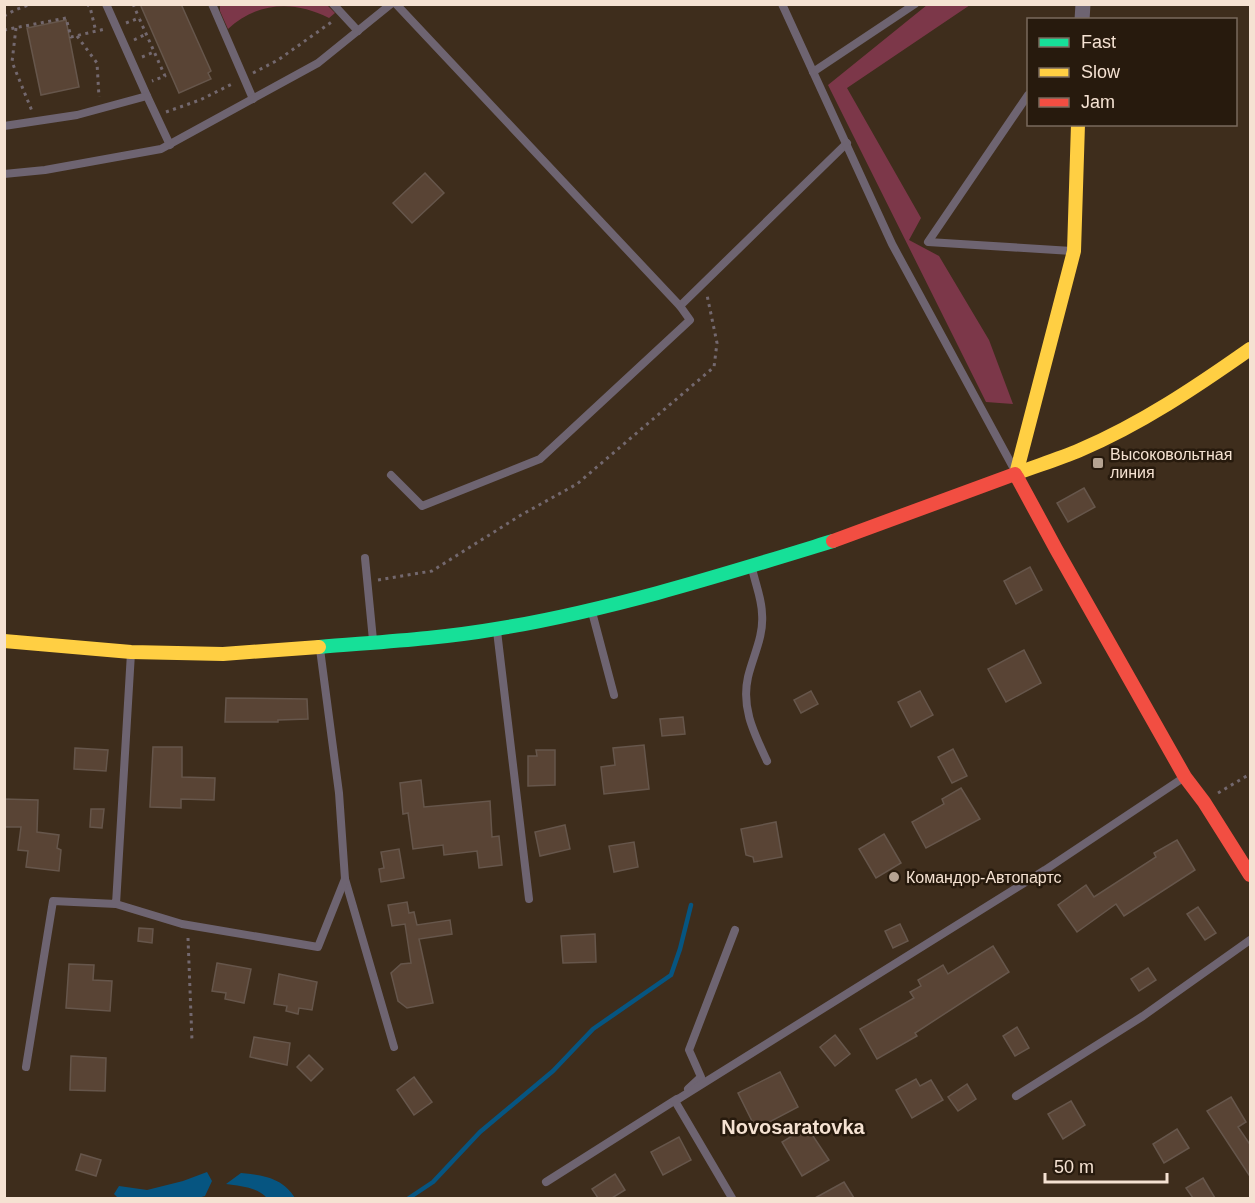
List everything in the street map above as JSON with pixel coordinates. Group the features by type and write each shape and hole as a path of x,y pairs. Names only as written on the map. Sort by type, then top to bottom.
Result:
{"main road":[{"path":"1078,126 1074,251 1016,474 1185,777 1251,875"},
{"path":"4,641 131,652 222,654 320,648 496,629 591,610 684,587 834,541 1080,450 1120,431 1206,380 1251,349"}],"lane":[{"path":"106,4 170,145"},
{"path":"212,4 253,99"},
{"path":"333,4 358,31"},
{"path":"4,174 45,170 161,149 318,63 391,4"},
{"path":"391,475 422,506 540,459 690,320 680,306 396,4"},
{"path":"782,4 892,244 1016,474"},
{"path":"813,72 915,4"},
{"path":"4,126 77,115 147,96"},
{"path":"1027,98 928,242 1074,251"},
{"path":"680,306 847,143"},
{"path":"365,558 374,643"},
{"path":"751,567 762,613 761,634 748,678 747,701 749,722 767,761"},
{"path":"591,610 614,694"},
{"path":"496,629 529,899"},
{"path":"320,648 339,793 345,879 394,1047"},
{"path":"116,904 131,652"},
{"path":"546,1182 1046,870 1185,777"},
{"path":"26,1067 53,901 116,904 182,924 318,947 345,879"},
{"path":"675,1101 701,1077 689,1050 735,930"},
{"path":"1016,1096 1143,1016 1251,940"},
{"path":"675,1101 732,1198"}],"path":[{"path":"4,16 31,4"},
{"path":"87,4 90,7 96,32"},
{"path":"133,4 139,18"},
{"path":"4,30 66,18 71,37 75,36 97,63 99,97 91,100"},
{"path":"16,28 12,62 32,111 23,112"},
{"path":"129,42 146,34"},
{"path":"137,59 154,52"},
{"path":"367,582 432,571 521,515 577,484 714,367 717,343 707,295 710,277"},
{"path":"1204,802 1251,774"},
{"path":"182,924 189,939 192,1041"}],"shaded area":[{"path":"220,5 327,5 335,13 329,18 303,8 276,7 251,13 228,29 220,11"},
{"path":"927,5 970,5 847,88 921,218 909,240 939,256 989,340 1013,404 986,402 828,85"}],"water":[{"path":"207,1172 212,1181 205,1196 198,1198 118,1198 114,1194 119,1186 147,1190"},
{"path":"241,1173 272,1179 285,1186 295,1198 267,1198 253,1189 226,1184"}],"building":[{"path":"140,4 181,4 211,71 208,73 211,79 179,93"},
{"path":"66,20 79,87 41,95 27,28"},
{"path":"425,173 444,193 412,223 393,203"},
{"path":"1084,488 1095,507 1068,522 1057,503"},
{"path":"1030,567 1042,590 1016,604 1004,581"},
{"path":"1024,650 1041,683 1006,702 988,669"},
{"path":"811,691 818,704 801,713 794,700"},
{"path":"920,691 933,715 911,727 898,702"},
{"path":"226,698 307,699 308,719 278,720 278,722 225,722"},
{"path":"683,717 685,734 662,736 660,719"},
{"path":"644,745 649,789 604,794 601,767 615,765 613,748"},
{"path":"153,747 182,747 182,777 215,778 214,800 181,799 181,808 150,807"},
{"path":"75,748 108,750 106,771 74,769"},
{"path":"953,749 967,776 952,783 938,757"},
{"path":"536,750 555,750 555,785 528,786 528,756 537,756"},
{"path":"421,780 424,807 490,801 492,837 499,836 502,865 479,868 477,851 444,855 443,845 413,849 408,813 403,814 400,783"},
{"path":"961,788 980,819 926,848 912,822 944,804 942,799"},
{"path":"4,799 38,800 37,832 59,835 57,848 61,850 59,871 26,867 28,851 18,850 21,827 4,827"},
{"path":"91,809 104,809 102,828 90,827"},
{"path":"776,822 782,857 754,862 753,857 746,855 741,829"},
{"path":"565,825 570,849 540,856 535,832"},
{"path":"884,834 901,863 876,878 859,849"},
{"path":"1177,840 1195,870 1124,916 1116,904 1077,932 1058,905 1086,885 1094,897 1156,857 1154,853"},
{"path":"634,842 638,867 614,872 609,846"},
{"path":"399,849 404,878 381,882 379,869 384,868 381,852"},
{"path":"407,902 409,913 414,912 417,925 450,920 452,934 419,939 433,1003 407,1008 398,1001 391,973 401,964 411,963 405,924 392,926 388,905"},
{"path":"1198,907 1216,933 1205,940 1187,914"},
{"path":"900,924 908,941 893,948 885,931"},
{"path":"139,928 153,929 152,943 138,941"},
{"path":"595,934 596,962 563,963 561,936"},
{"path":"993,946 1009,972 915,1033 917,1036 877,1059 860,1029 914,998 910,992 921,986 918,980 943,965 948,974"},
{"path":"217,963 251,969 244,1003 225,999 226,993 212,991"},
{"path":"69,964 94,965 93,980 112,981 110,1011 66,1008"},
{"path":"1148,968 1156,980 1139,991 1131,979"},
{"path":"279,974 317,982 312,1010 299,1008 298,1014 286,1011 287,1006 274,1004"},
{"path":"1017,1027 1029,1048 1015,1056 1003,1036"},
{"path":"835,1035 850,1054 835,1066 820,1047"},
{"path":"254,1037 290,1043 287,1065 250,1057"},
{"path":"309,1055 323,1069 311,1081 297,1067"},
{"path":"71,1056 106,1058 105,1091 70,1090"},
{"path":"780,1072 798,1107 756,1129 738,1093"},
{"path":"414,1077 432,1102 414,1115 397,1090"},
{"path":"916,1079 920,1086 931,1080 943,1100 912,1118 896,1090"},
{"path":"967,1084 976,1099 958,1111 948,1097"},
{"path":"1231,1097 1246,1122 1238,1127 1251,1146 1251,1178 1207,1111"},
{"path":"1071,1101 1085,1125 1063,1139 1048,1114"},
{"path":"807,1127 829,1160 802,1176 782,1142"},
{"path":"1177,1129 1189,1148 1164,1163 1153,1144"},
{"path":"679,1137 691,1160 663,1175 651,1152"},
{"path":"81,1154 101,1160 96,1176 76,1170"},
{"path":"615,1174 625,1190 612,1198 598,1198 592,1189"},
{"path":"1203,1178 1215,1198 1193,1198 1186,1188"},
{"path":"844,1182 854,1198 815,1198"}],"waterway":[{"path":"409,1198 433,1182 480,1132 553,1071 593,1029 671,975 691,905"}],"traffic: fast":[{"path":"319,647 452,635 539,621 666,591 833,541"}],"traffic: slow":[{"path":"1017,477 1074,251 1078,126"},
{"path":"1015,474 1080,450 1125,429 1189,391 1250,349"},
{"path":"4,641 131,652 223,654 319,647"}],"traffic: jam":[{"path":"833,541 1015,474"},
{"path":"1017,477 1185,777 1204,802 1250,875"}],"place":[{"name":"Высоковольтная линия","path":"1098,463"},
{"name":"Командор-Автопартс","path":"894,877"}],"district":[{"name":"Novosaratovka","path":"793,1127"}]}
